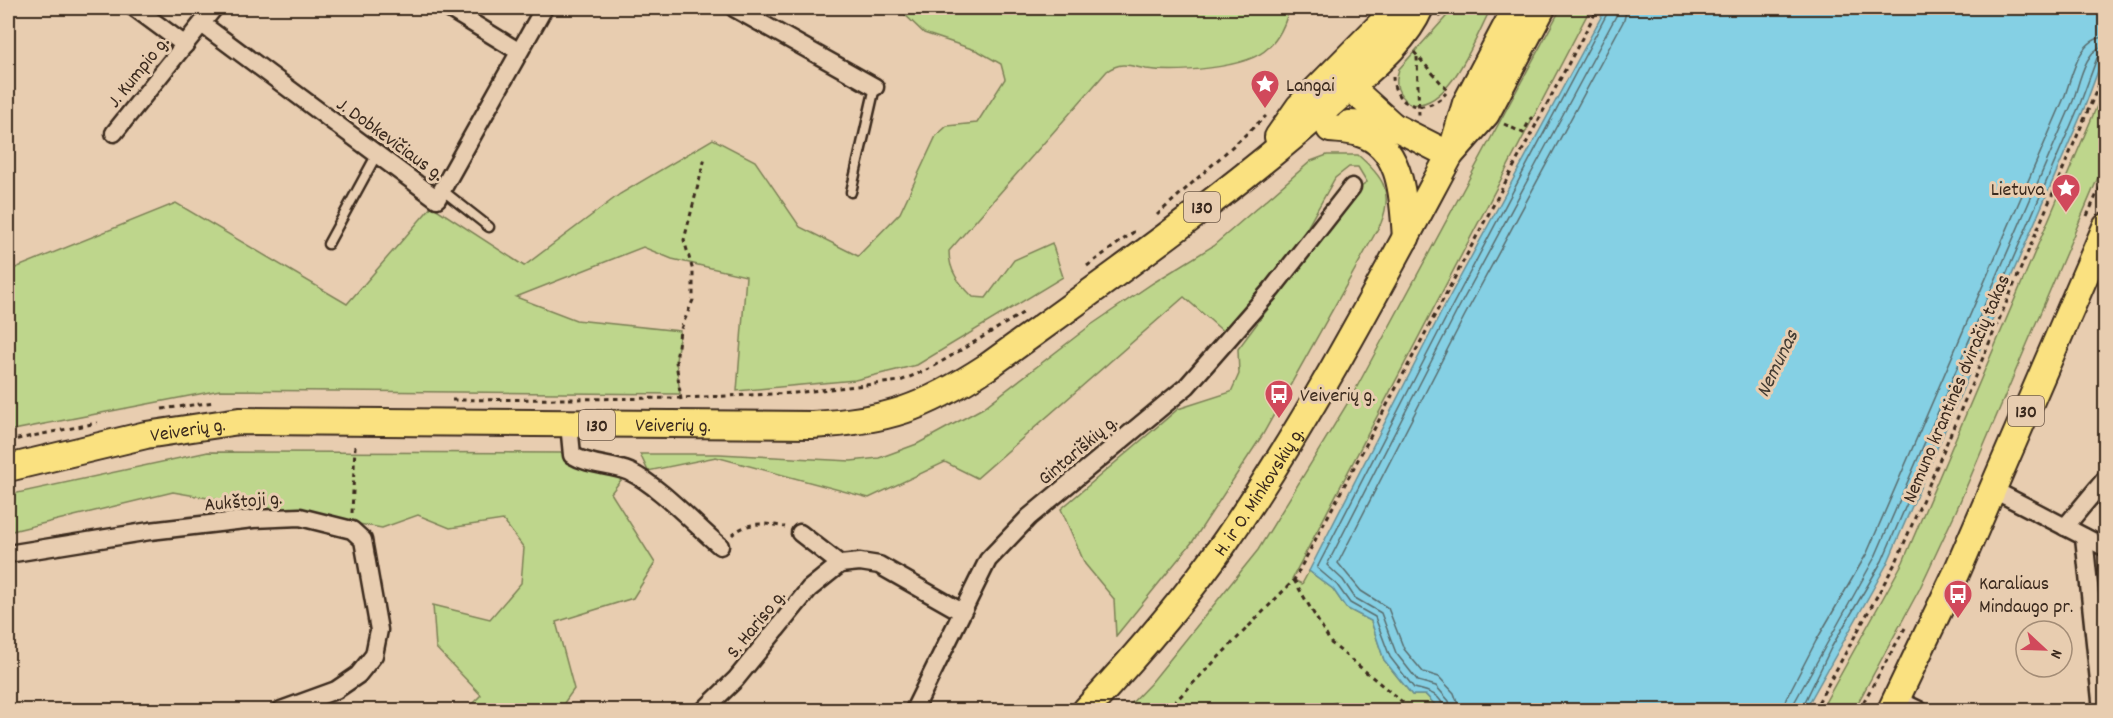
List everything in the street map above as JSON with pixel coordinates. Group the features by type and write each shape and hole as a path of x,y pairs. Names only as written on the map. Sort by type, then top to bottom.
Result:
{"main road":[{"name":"Veiverių g.","path":"1263,160 1299,107 1397,8"},
{"name":"H. ir O. Minkovskių g.","path":"1086,711 1174,610 1226,540 1277,462 1406,238 1450,156 1466,103 1516,8"},
{"name":"H. ir O. Minkovskių g.","path":"1450,156 1486,114 1542,8"},
{"name":"Veiverių g.","path":"8,468 146,435 239,421 687,425 851,423 882,418 921,405 947,393 987,367 1263,160 1350,87 1426,16"},
{"path":"1299,107 1350,87 1393,126 1450,156"},
{"path":"1263,160 1343,124 1393,126"},
{"path":"1330,129 1358,133 1371,138 1394,164 1402,185 1406,238"},
{"name":"130","path":"1894,705 1956,574 1992,489 2096,222"}],"street":[{"path":"135,8 185,45"},
{"name":"J. Kumpio g.","path":"114,133 214,8"},
{"path":"447,8 518,51"},
{"name":"J. Dobkevičiaus g.","path":"202,24 437,199 544,8"},
{"path":"734,8 875,87"},
{"name":"Gintariškių g.","path":"962,612 988,560 1005,541 1029,517 1186,386 1272,289 1352,187"},
{"path":"569,424 572,455 582,461 630,472 649,484 720,546"},
{"path":"2065,527 2106,478"},
{"path":"1992,489 2106,548"},
{"name":"Aukštoji g.","path":"8,554 150,531 253,519 300,517 352,530"},
{"path":"281,711 336,690 358,675 375,655 379,630 363,540 352,530"},
{"path":"800,533 840,564 860,562 879,565 962,612 914,711"},
{"path":"2084,537 2102,711"},
{"name":"S. Hariso g.","path":"704,711 736,679 809,590 840,564"},
{"path":"1894,705 1919,711"}],"lane":[{"path":"851,192 875,87"},
{"path":"328,244 377,154"},
{"path":"442,190 489,227"}],"path":[{"path":"1426,16 1447,8"},
{"path":"1167,711 1294,580 1598,8"},
{"path":"1417,56 1420,107"},
{"name":"Nemuno krantinės dviračių takas","path":"1814,711 1897,560 2106,68"},
{"path":"1395,72 1394,89 1402,101 1415,108 1441,99 1447,91"},
{"path":"2099,82 2106,85"},
{"path":"1154,218 1267,115"},
{"path":"1496,120 1523,133 1531,118 1539,121"},
{"path":"687,425 676,361 680,331 693,300 693,271 684,240 705,158"},
{"path":"2096,222 2106,174"},
{"path":"1081,271 1144,225"},
{"path":"931,368 1029,309"},
{"path":"352,530 355,446"},
{"path":"740,528 764,523 800,533"},
{"path":"1294,580 1331,643 1412,711"},
{"path":"1859,711 1910,618"}],"green space":[{"path":"898,8 1289,8 1276,40 1258,55 1244,61 1192,70 1159,70 1122,65 1107,71 949,251 949,258 956,277 973,297 986,298 1014,260 1052,243 1063,277 917,365 855,380 737,391 746,276 672,259 643,247 516,297 576,320 680,331 676,361 680,394 220,390 8,431 8,271 176,203 347,304 432,206 524,266 620,194 713,139 755,161 800,227 858,256 900,213 936,136 947,126 977,123 1005,79 1001,64 978,51 924,33"},
{"path":"1454,8 1491,8 1469,53 1449,84 1437,96 1424,103 1410,104 1398,88 1399,69"},
{"path":"1561,8 1585,8 1589,11 1292,579 1302,584 1309,571 1333,589 1346,608 1371,621 1384,660 1412,695 1426,695 1440,710 1341,710 1338,702 1320,707 1318,710 1125,710 1151,683 1258,550 1352,396"},
{"path":"2105,87 2105,161 1956,511 1919,590 1854,710 1821,710 1903,562"},
{"path":"1327,155 1358,155 1374,170 1386,193 1385,212 1381,223 1263,434 1193,541 1116,636 1114,599 1085,564 1061,509 1178,409 1231,392 1239,374 1238,349 1359,187 1367,182 1358,167 1349,167 1335,178 1303,235 1226,334 1184,297 977,478 945,462 869,498 716,457 648,471 640,454 719,454 851,461 879,458 917,444 983,408 1091,325 1213,246 1311,161"},
{"path":"208,452 567,453 624,476 611,493 655,563 633,598 556,622 574,689 559,710 466,710 481,695 436,648 433,605 490,619 521,583 524,548 503,520 450,528 418,515 382,528 173,492 8,532 8,495"}],"water":[{"name":"Nemunas","path":"1606,8 2105,8 2105,52 2085,106 1887,564 1805,710 1440,710 1426,695 1412,695 1384,660 1371,621 1346,608 1333,589 1309,571 1444,307"}],"place":[{"name":"Langai","path":"1265,110"},
{"name":"Lietuva","path":"2066,214"},
{"name":"Veiverių g.","path":"1279,420"},
{"name":"Karaliaus Mindaugo pr.","path":"1958,620"}]}
